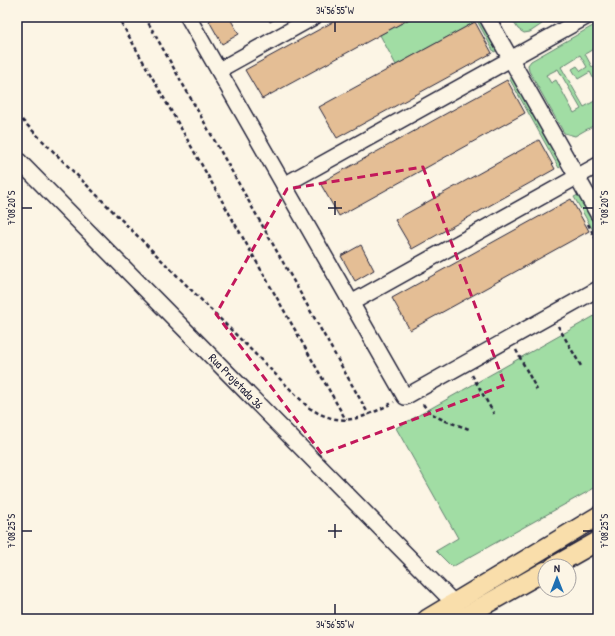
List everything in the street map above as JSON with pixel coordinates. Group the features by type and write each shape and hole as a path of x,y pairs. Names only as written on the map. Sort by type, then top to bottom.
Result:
{"main road":[{"path":"458,611 598,516"},
{"path":"568,558 598,541"},
{"path":"428,619 458,611 537,575"}],"street":[{"path":"188,17 351,303 410,394 598,289"},
{"path":"218,70 314,17"},
{"path":"487,17 598,214"},
{"path":"284,185 586,17"},
{"name":"Rua Projetada 36","path":"17,159 458,611"},
{"path":"351,303 598,165"}],"path":[{"path":"118,17 346,420"},
{"path":"145,17 369,415"},
{"path":"17,115 308,407 320,415 346,420 369,415 410,394 426,410 434,415 469,429"},
{"path":"552,315 581,366"},
{"path":"509,339 537,390"},
{"path":"466,363 494,414"}],"highlighted area":[{"path":"423,167 505,385 322,454 216,314 287,189"}],"green space":[{"path":"413,17 472,17 475,22 396,65 380,35"},
{"path":"475,17 485,17 500,49 494,52"},
{"path":"532,17 542,24 530,32 524,33 518,29 511,18"},
{"path":"598,23 598,52 595,48 585,54 592,67 598,64 598,69 595,71 598,74 598,87 590,72 578,79 572,69 577,66 581,71 587,67 580,55 561,67 584,107 598,99 598,123 575,136 564,133 529,71 528,65 531,61","holes":["558,69 581,109 574,113 556,80 551,83 546,75"]},
{"path":"513,76 563,165 559,168 509,78"},
{"path":"581,195 598,221 598,239 574,197"},
{"path":"598,314 598,486 452,567 436,551 458,538 396,428"}],"building":[{"path":"216,17 229,17 239,34 222,44 209,21"},
{"path":"267,17 279,17 270,22"},
{"path":"342,17 413,17 262,99 245,70"},
{"path":"475,22 492,53 337,138 319,107"},
{"path":"507,80 525,113 339,216 320,183"},
{"path":"539,140 555,169 412,249 395,220"},
{"path":"571,199 589,231 410,330 392,298"},
{"path":"361,245 374,270 355,281 341,256"}]}
